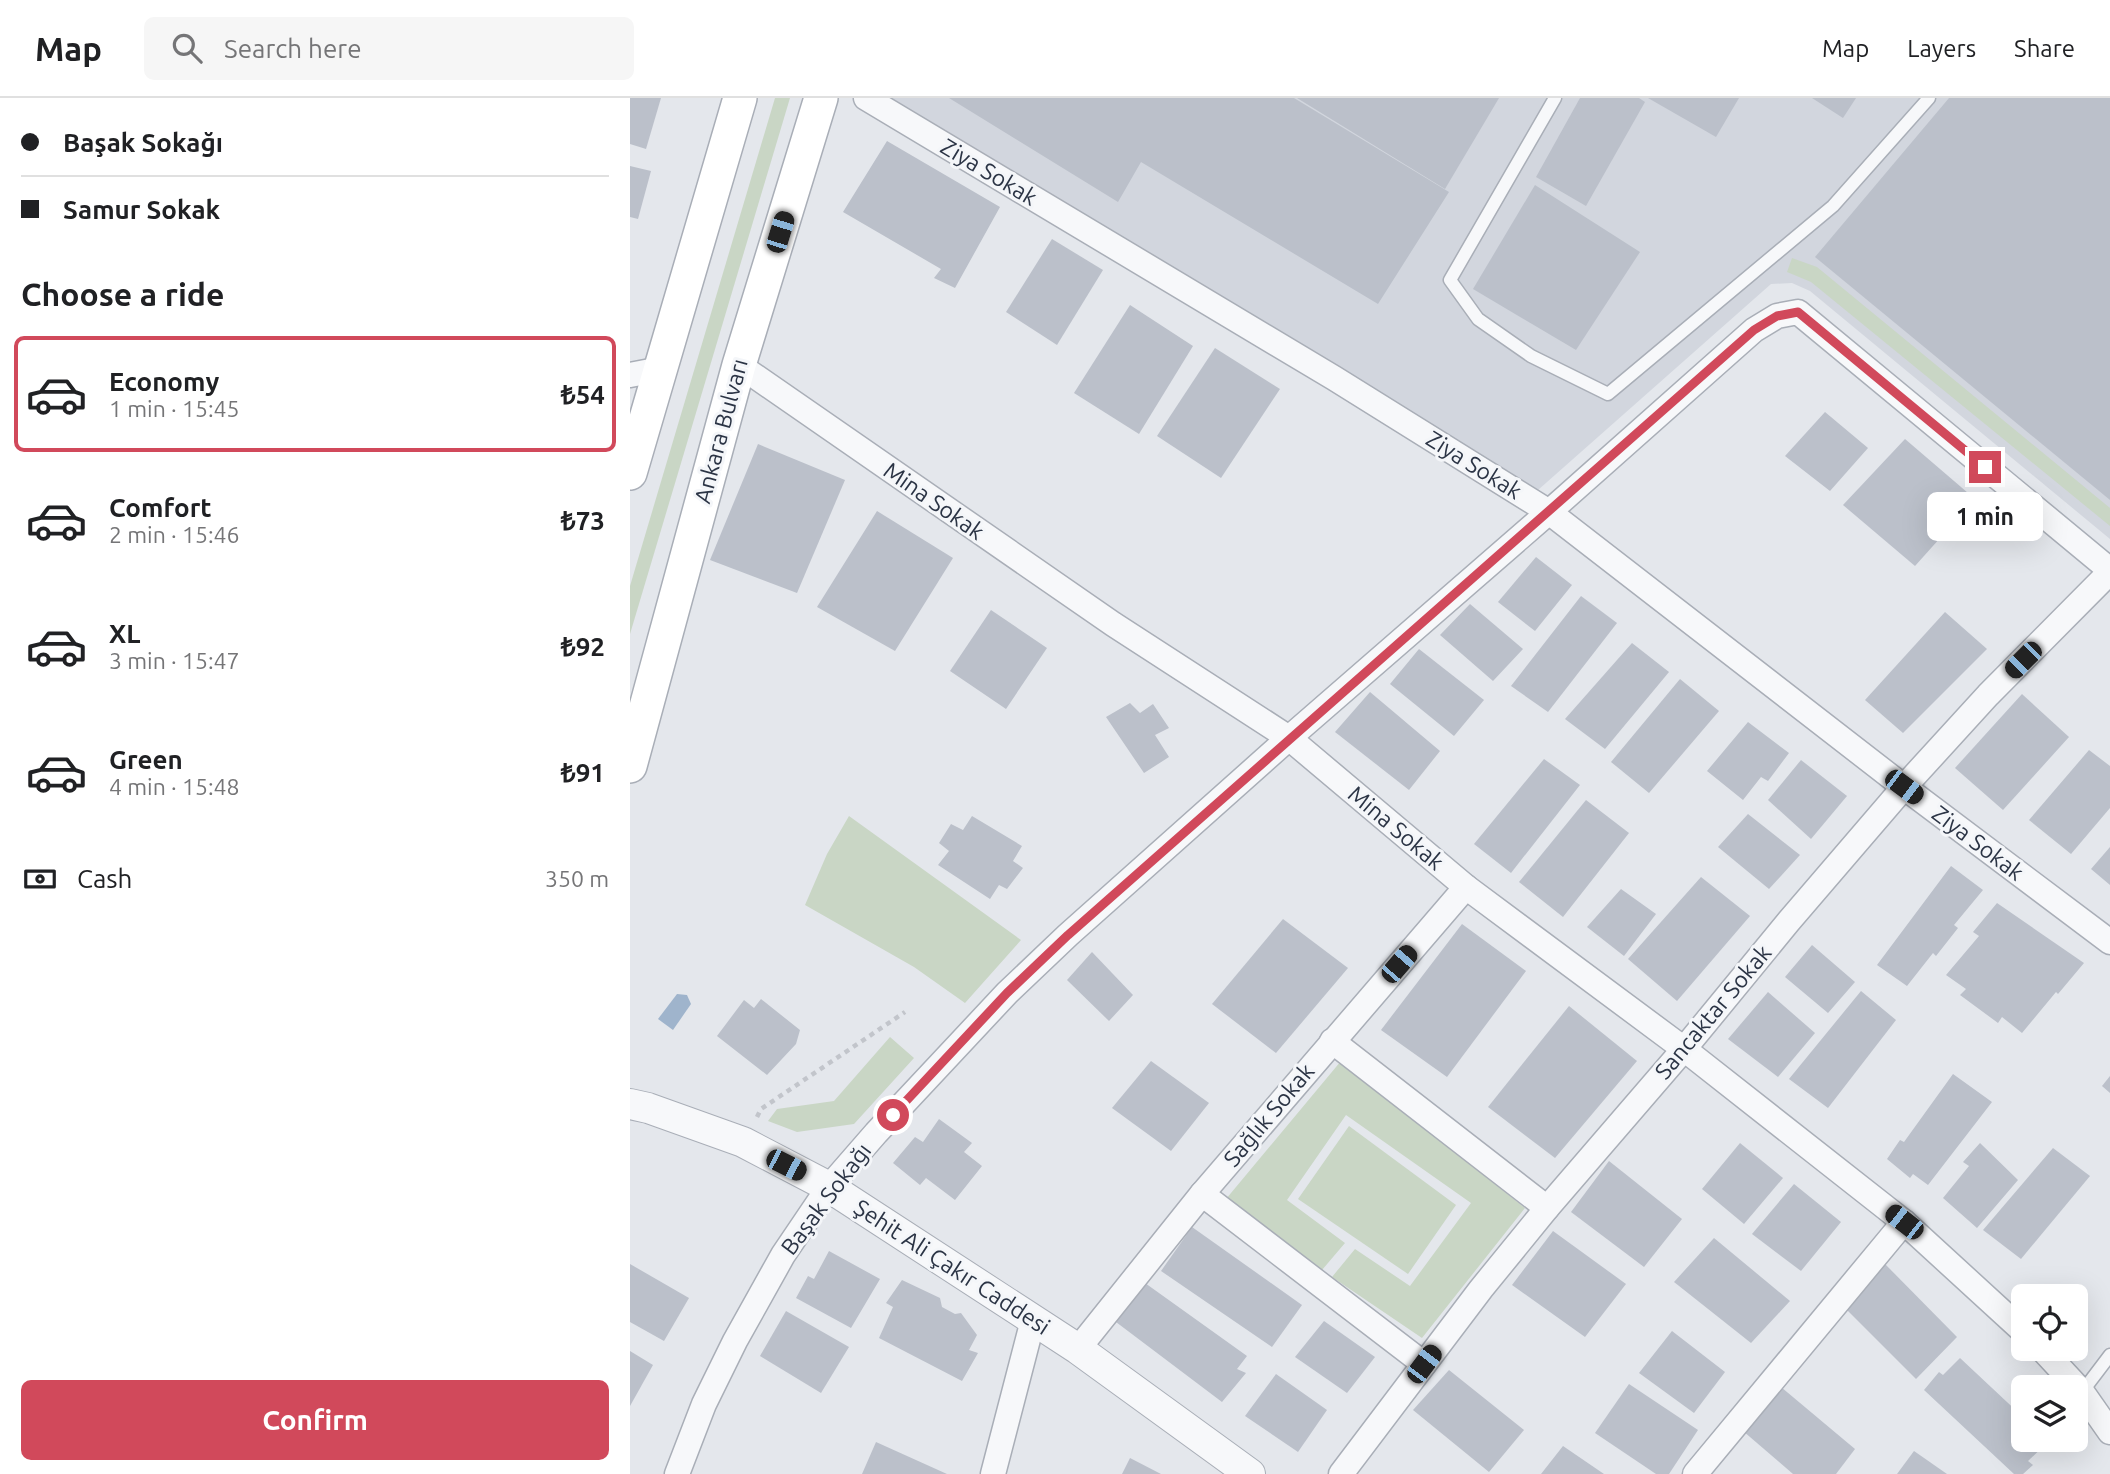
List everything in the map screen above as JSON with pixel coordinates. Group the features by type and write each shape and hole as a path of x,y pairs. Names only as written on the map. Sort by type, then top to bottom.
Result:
{"main road":[{"path":"630,473 646,372 740,98"},
{"name":"Ankara Bulvarı","path":"630,766 739,365 821,98"}],"street":[{"name":"Ziya Sokak","path":"866,98 1334,378 1549,512 1904,787 2110,942"},
{"name":"Başak Sokağı","path":"677,1474 704,1404 735,1340 783,1255 830,1187 876,1133 1007,993 1068,935 1289,738 1754,330 1777,316 1798,312 2110,571"},
{"name":"Mina Sokak","path":"739,365 1113,624 1289,738 1466,887 1684,1049 1904,1222 2011,1320"},
{"name":"Sancaktar Sokak","path":"1341,1474 1546,1208 1684,1049 1789,921 1904,787 1988,695 2110,571"},
{"name":"Sağlık Sokak","path":"1078,1349 1202,1194 1466,887"},
{"path":"1332,1041 1546,1208"},
{"name":"Şehit Ali Çakır Caddesi","path":"630,1104 743,1142 830,1187 1078,1349 1250,1474"},
{"path":"1202,1194 1424,1364"},
{"path":"1695,1474 1904,1222"},
{"path":"993,1474 1033,1320"},
{"path":"2053,1361 2066,1375"},
{"path":"2088,1401 2110,1432"}],"lane":[{"path":"1555,98 1450,280 1478,319 1531,356 1608,394 1833,206 1929,98"},
{"path":"2088,1384 2110,1355"}],"path":[{"path":"743,1142 761,1109 905,1012"}],"shaded area":[{"path":"880,98 2110,98 2110,539 1810,291 1792,283 1771,284 1538,490 1344,371"}],"green space":[{"path":"775,98 790,98 630,634 630,586"},
{"path":"1792,258 1817,267 2110,508 2110,526 1811,282 1787,272"},
{"path":"849,816 1021,940 965,1003 914,967 805,905 827,854"},
{"path":"890,1037 914,1058 854,1124 797,1132 768,1121 777,1109 834,1101"},
{"path":"1341,1061 1525,1208 1422,1338 1332,1277 1355,1249 1410,1286 1471,1203 1346,1115 1287,1200 1345,1243 1322,1270 1226,1199"},
{"path":"1349,1126 1456,1205 1408,1274 1298,1199"}],"water":[{"path":"677,994 687,995 691,1004 673,1030 658,1019"}],"building":[{"path":"630,98 661,98 646,149 630,144"},
{"path":"949,98 1294,98 1449,192 1378,304 1141,162 1118,202"},
{"path":"1297,98 1499,98 1445,189"},
{"path":"1580,98 1639,98 1645,102 1586,206 1536,177"},
{"path":"1648,98 1739,98 1716,137"},
{"path":"1812,98 1856,98 1843,118"},
{"path":"1949,98 2110,98 2110,500 1815,257"},
{"path":"887,141 1000,207 955,288 934,278 941,269 843,212"},
{"path":"630,166 651,171 638,219 630,217"},
{"path":"1535,185 1640,252 1576,350 1473,289"},
{"path":"1052,239 1103,270 1057,345 1006,312"},
{"path":"1130,305 1193,346 1139,434 1074,393"},
{"path":"1215,348 1280,389 1221,478 1157,436"},
{"path":"1825,412 1868,448 1830,491 1785,456"},
{"path":"1905,439 1975,499 1915,566 1843,505"},
{"path":"758,444 845,480 797,593 710,560"},
{"path":"877,511 953,558 895,651 817,607"},
{"path":"1536,557 1572,585 1535,631 1498,602"},
{"path":"1581,596 1617,623 1548,712 1511,686"},
{"path":"1470,604 1523,649 1493,681 1440,635"},
{"path":"991,610 1047,648 1006,709 950,671"},
{"path":"1945,612 1987,649 1903,733 1865,700"},
{"path":"1632,643 1669,672 1605,749 1565,719"},
{"path":"1419,649 1484,700 1454,736 1390,684"},
{"path":"1680,679 1719,711 1649,793 1611,762"},
{"path":"1370,692 1440,751 1409,790 1335,732"},
{"path":"2022,694 2069,737 2003,810 1955,768"},
{"path":"1130,703 1140,713 1153,704 1169,728 1155,735 1169,757 1144,773 1106,717"},
{"path":"1748,722 1789,753 1768,781 1761,777 1743,800 1707,771"},
{"path":"2089,750 2110,766 2110,808 2071,854 2029,820"},
{"path":"1544,759 1580,785 1511,873 1474,844"},
{"path":"1801,760 1847,796 1811,839 1768,800"},
{"path":"1586,800 1629,833 1563,917 1519,882"},
{"path":"1748,814 1800,855 1769,889 1718,847"},
{"path":"972,816 1022,846 1013,861 1023,868 1007,889 999,885 990,899 938,865 949,851 939,843 951,824 963,830"},
{"path":"2110,847 2110,885 2091,869"},
{"path":"1951,866 1983,890 1954,925 1958,928 1936,956 1933,953 1907,986 1877,965"},
{"path":"1701,877 1750,916 1677,1001 1628,959"},
{"path":"1621,889 1656,914 1624,956 1587,927"},
{"path":"1997,903 2084,963 2022,1033 2002,1017 1998,1023 1960,995 1966,989 1946,975 1979,936 1973,932"},
{"path":"1283,919 1348,968 1276,1053 1212,1004"},
{"path":"1462,924 1526,971 1447,1077 1381,1030"},
{"path":"1812,945 1855,982 1828,1013 1785,977"},
{"path":"1092,952 1133,995 1109,1021 1067,980"},
{"path":"1861,991 1896,1020 1828,1108 1789,1079"},
{"path":"1768,992 1815,1033 1778,1077 1728,1039"},
{"path":"761,999 800,1030 796,1044 767,1075 717,1036 744,1000 754,1008"},
{"path":"1569,1006 1637,1061 1555,1158 1488,1107"},
{"path":"1151,1061 1209,1103 1171,1151 1112,1108"},
{"path":"1953,1074 1992,1102 1928,1185 1913,1174 1910,1178 1887,1159 1900,1140 1904,1142"},
{"path":"2110,1076 2110,1093 2102,1086"},
{"path":"939,1119 972,1143 964,1152 982,1166 955,1200 926,1178 920,1185 893,1163 915,1137 923,1142"},
{"path":"1740,1143 1783,1178 1744,1224 1702,1189"},
{"path":"1980,1143 2018,1180 1977,1228 1943,1198 1969,1166 1963,1162"},
{"path":"2053,1148 2090,1176 2021,1259 1983,1230"},
{"path":"1609,1161 1682,1219 1644,1267 1571,1212"},
{"path":"1794,1184 1841,1222 1801,1271 1752,1234"},
{"path":"1192,1227 1302,1305 1272,1347 1161,1271"},
{"path":"1553,1231 1626,1284 1585,1337 1512,1285"},
{"path":"1714,1238 1790,1301 1751,1343 1674,1282"},
{"path":"829,1251 880,1279 851,1328 796,1298 808,1276 814,1279"},
{"path":"630,1264 689,1298 664,1341 630,1322"},
{"path":"1885,1264 1957,1337 1916,1379 1845,1308"},
{"path":"902,1280 940,1298 942,1307 955,1314 961,1313 977,1335 969,1350 978,1353 962,1381 879,1338 893,1307 886,1303"},
{"path":"1145,1283 1247,1356 1237,1369 1246,1373 1222,1402 1112,1319"},
{"path":"786,1311 849,1347 821,1393 760,1356"},
{"path":"1324,1321 1375,1357 1347,1393 1295,1357"},
{"path":"1672,1331 1725,1372 1694,1413 1639,1373"},
{"path":"630,1351 653,1365 630,1406"},
{"path":"1960,1358 2011,1406 2011,1452 2037,1452 2028,1461 2033,1465 2023,1474 2014,1474 1924,1390 1939,1372 1943,1375"},
{"path":"1449,1370 1524,1430 1489,1472 1413,1410"},
{"path":"1276,1374 1327,1410 1298,1452 1245,1416"},
{"path":"1629,1384 1698,1430 1669,1474 1656,1474 1595,1433"},
{"path":"1781,1387 1855,1449 1836,1474 1793,1474 1743,1431"},
{"path":"876,1442 947,1474 862,1474"},
{"path":"1563,1446 1604,1474 1541,1474"},
{"path":"1914,1451 1947,1474 1897,1474"},
{"path":"1130,1458 1161,1474 1122,1474"}],"route":[{"path":"893,1115 1007,993 1068,935 1754,330 1777,316 1798,312 1985,467"}]}
